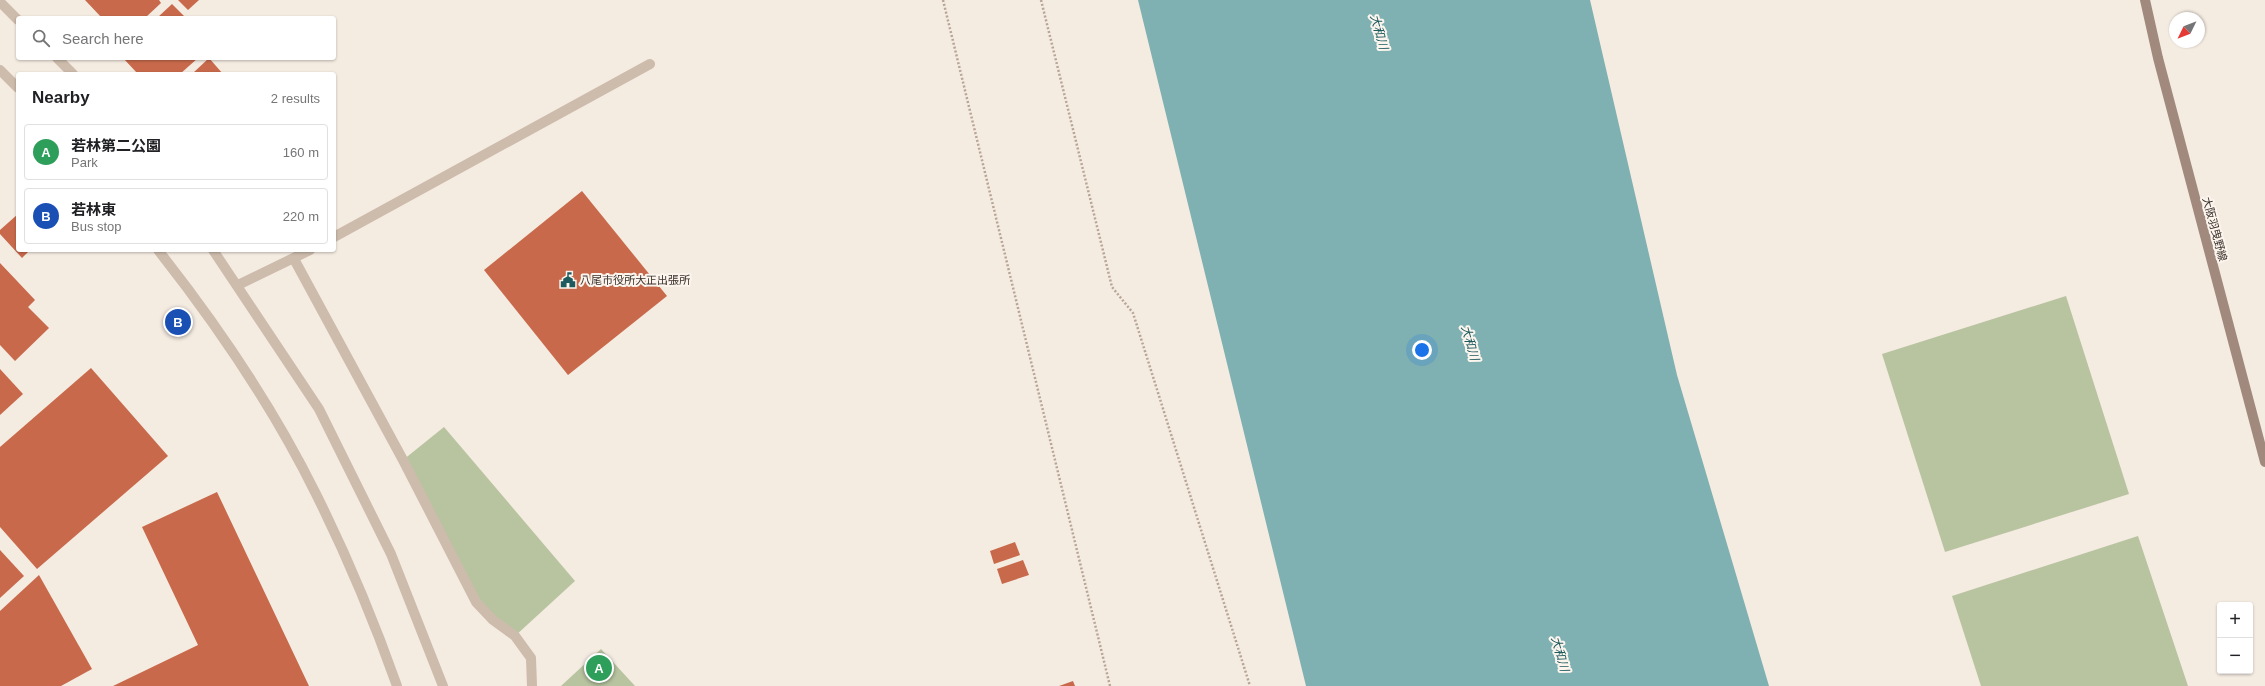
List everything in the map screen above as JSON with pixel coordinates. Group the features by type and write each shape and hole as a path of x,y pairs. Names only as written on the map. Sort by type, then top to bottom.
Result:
{"main road":[{"name":"大阪羽曳野線","path":"2145,0 2158,58 2265,462"}],"street":[{"path":"0,2 16,18"},
{"path":"59,60 71,72"},
{"path":"336,236 650,64"},
{"path":"0,70 16,86"},
{"path":"160,252 201,304 254,383 316,493 374,623 397,686"},
{"path":"214,252 238,285 319,409 391,554 443,686"},
{"path":"238,285 306,252"},
{"path":"294,259 403,460 476,602 492,620 515,636 531,658 532,686"}],"path":[{"path":"943,0 1110,686"},
{"path":"1041,0 1112,288 1133,312 1250,686"}],"green space":[{"path":"2066,296 2129,494 1945,552 1882,354"},
{"path":"444,427 575,581 515,636 476,602 403,460"},
{"path":"2138,536 2188,686 1981,686 1952,596"},
{"path":"601,649 635,686 561,686"}],"water":[{"name":"大和川","path":"1138,0 1590,0 1677,375 1769,686 1306,686"}],"building":[{"path":"85,0 159,0 161,3 147,16 100,16"},
{"path":"178,0 199,0 188,10"},
{"path":"172,4 184,16 159,16"},
{"path":"125,60 196,60 182,72 136,72"},
{"path":"207,60 211,60 221,72 194,72"},
{"name":"八尾市役所大正出張所","path":"582,191 667,296 568,375 484,270"},
{"path":"16,216 16,251 0,234 0,230"},
{"path":"16,252 28,252 22,258"},
{"path":"0,263 35,300 28,307 49,328 15,361 0,345"},
{"path":"91,368 168,456 37,569 0,527 0,447"},
{"path":"0,369 23,394 0,415"},
{"path":"217,492 309,686 113,686 198,645 142,527"},
{"path":"1015,542 1020,555 994,564 990,551"},
{"path":"0,550 24,576 0,598"},
{"path":"1023,560 1029,575 1002,584 997,569"},
{"path":"39,575 92,669 61,686 0,686 0,611"},
{"path":"1073,681 1075,686 1059,686"}],"place":[{"name":"八尾市役所大正出張所","path":"568,280"},
{"name":"若林東","path":"178,322"},
{"name":"若林第二公園","path":"599,668"}]}
